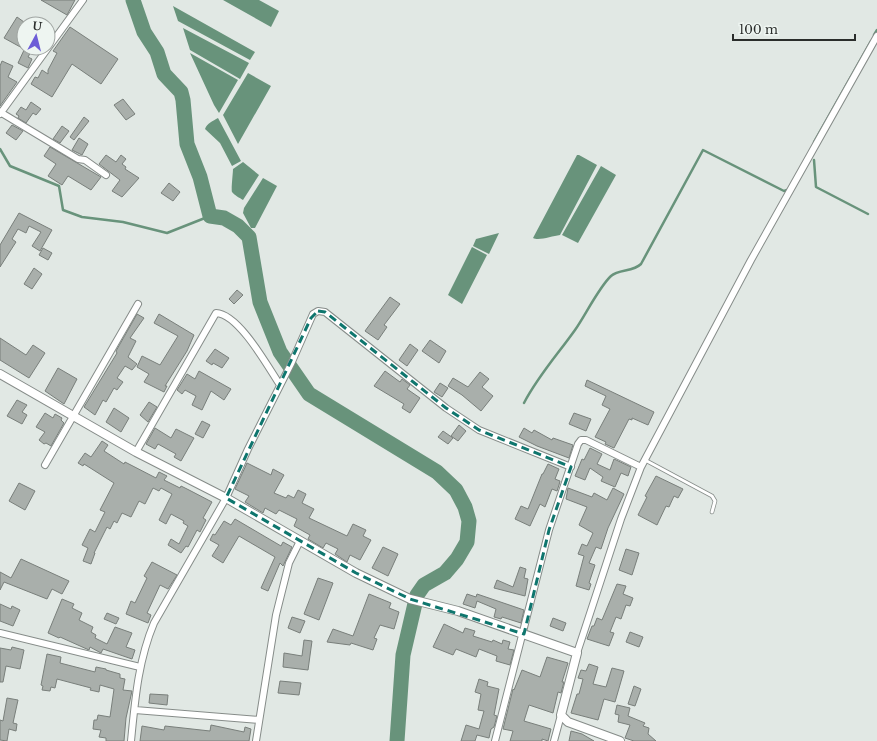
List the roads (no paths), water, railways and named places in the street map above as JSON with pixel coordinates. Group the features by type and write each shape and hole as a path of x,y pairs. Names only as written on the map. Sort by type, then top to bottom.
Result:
{"street":[{"path":"56,37 83,0"},
{"path":"554,741 577,653 621,518 644,460 751,260 877,36"},
{"path":"42,56 0,113 78,159 84,160 106,175"},
{"path":"45,465 138,304"},
{"path":"132,741 134,710 140,666 145,643 154,623 226,498 248,448 291,364 313,314 318,311 325,312 446,408 479,430 572,467"},
{"path":"136,452 216,313 226,315 238,325 281,383"},
{"path":"0,374 136,452 226,498 356,574 410,599 524,634 577,653"},
{"path":"495,741 524,634 549,530 572,467 578,444 584,440 641,467"},
{"path":"256,741 276,615 289,563 300,541"},
{"path":"0,632 140,666"},
{"path":"134,710 259,720"},
{"path":"561,716 568,722 620,741"}],"lane":[{"path":"644,460 712,496 715,501 712,512"}],"waterway":[{"path":"133,0 144,32 157,52 164,74 181,92 187,144 200,177 210,216 224,218 238,226 249,237 260,302 280,352 309,394 437,472 456,490 465,507 469,521 467,542 457,559 445,573 424,585 417,595 403,655 397,741"},
{"path":"874,35 877,30"},
{"path":"814,142 871,41"},
{"path":"0,149 10,166 59,186 63,210 82,217 123,222 167,233 210,216"},
{"path":"524,403 542,374 575,330 606,281 618,272 638,267 641,264 703,150 784,191 787,190"},
{"path":"814,160 816,187 868,214"}]}
